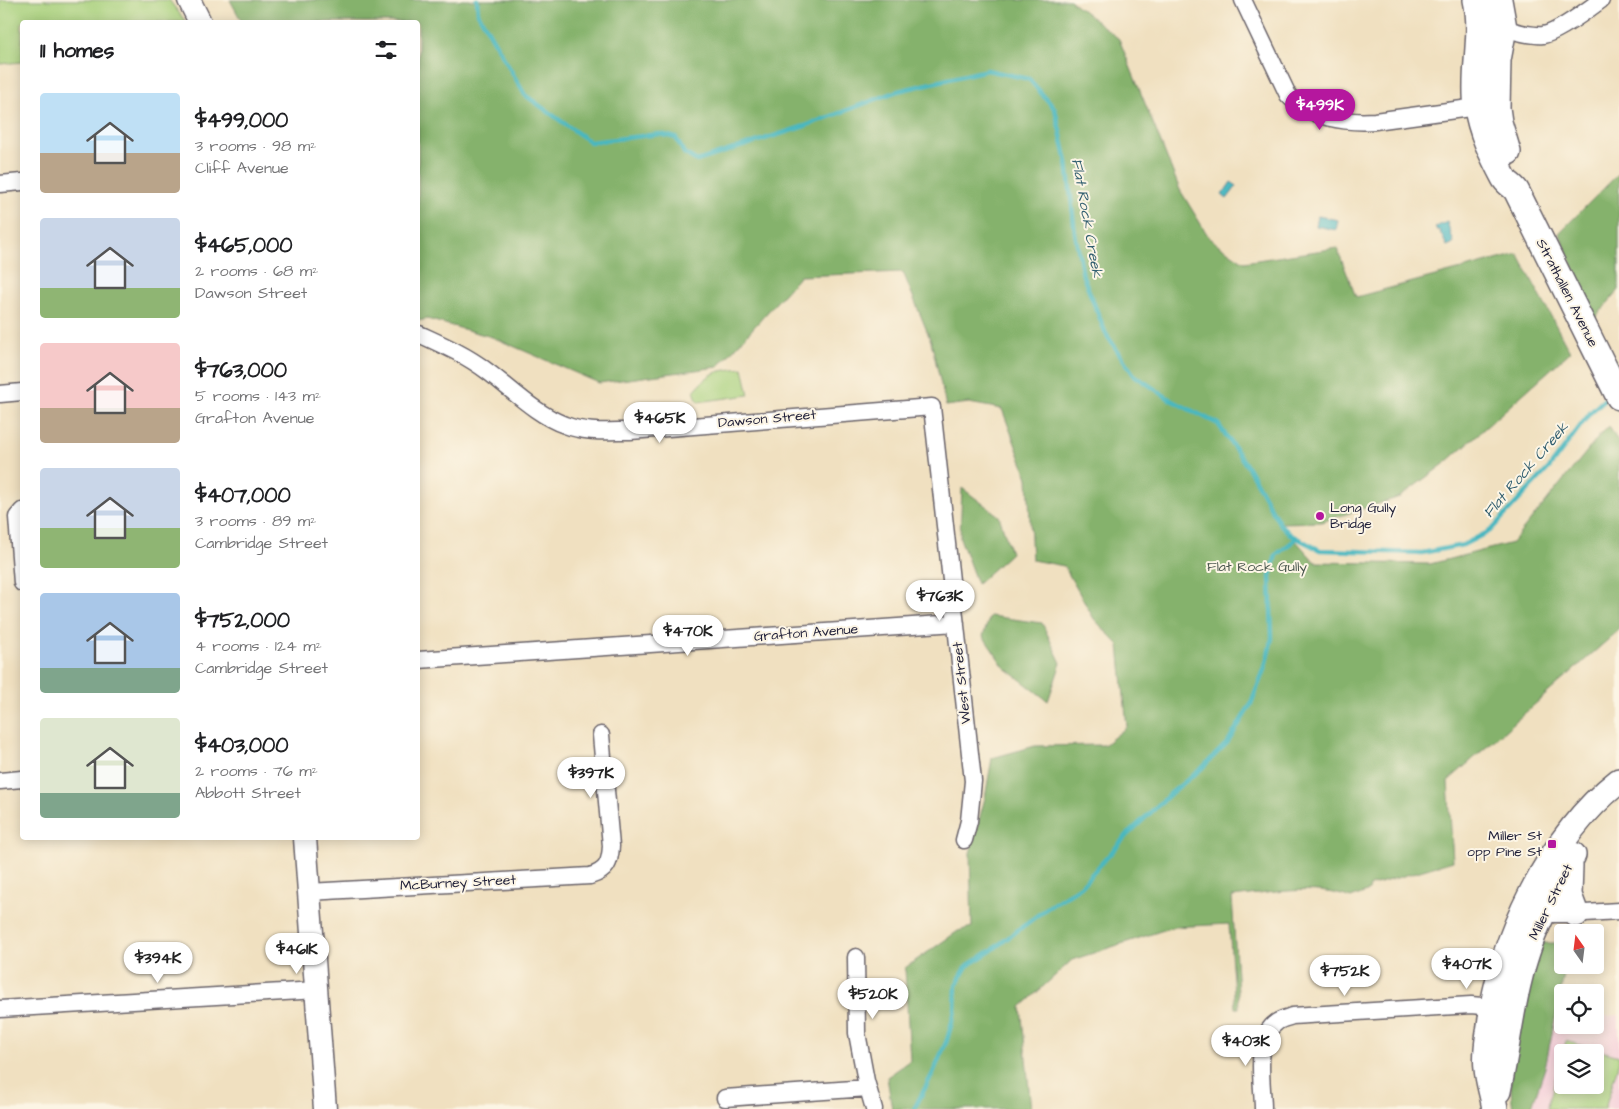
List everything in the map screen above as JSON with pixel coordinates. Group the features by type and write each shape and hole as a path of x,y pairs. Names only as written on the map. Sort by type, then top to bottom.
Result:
{"main road":[{"path":"189,0 199,20"},
{"name":"Strathallen Avenue","path":"1476,0 1479,21 1476,79 1479,120 1506,180 1516,190 1619,397"},
{"path":"1476,79 1481,71 1488,42 1504,28 1493,20 1485,0"},
{"name":"Strathallen Avenue","path":"1499,0 1504,28 1498,60 1498,122 1516,176 1516,190"},
{"path":"1498,60 1477,106 1485,116 1499,142 1506,146"},
{"name":"Miller Street","path":"1532,913 1535,888 1570,832 1592,805 1619,781"},
{"name":"Miller Street","path":"1495,1108 1486,1067 1502,1008 1508,947 1571,860 1576,849 1592,827 1619,801"},
{"path":"305,840 325,1109"},
{"path":"1571,860 1569,895 1576,914"}],"street":[{"path":"1243,0 1288,95 1295,102 1310,110 1326,117 1358,122 1477,106"},
{"path":"1504,28 1536,35 1546,34 1557,29 1601,0"},
{"path":"0,184 20,182"},
{"name":"Dawson Street","path":"420,334 458,352 484,369 551,420 583,430 630,431 932,406"},
{"path":"0,394 20,392"},
{"name":"West Street","path":"932,406 973,781 969,821 964,840"},
{"path":"20,513 17,517 20,557"},
{"name":"Grafton Avenue","path":"420,660 956,623"},
{"name":"McBurney Street","path":"309,892 590,876 599,873 609,863 611,846 601,735"},
{"path":"0,781 20,779"},
{"path":"1532,913 1576,914 1619,911"},
{"path":"856,957 857,1033 874,1109"},
{"path":"0,1009 317,990"},
{"path":"1263,1109 1262,1045 1266,1032 1277,1022 1292,1016 1472,1005 1502,1008"},
{"path":"725,1098 868,1088"}],"shaded area":[{"path":"1619,1015 1619,1109 1532,1109 1545,1068 1554,1020 1554,1034 1604,1034 1604,1016"}],"green space":[{"path":"0,0 169,0 184,20 20,20 20,62 0,64"},
{"name":"Flat Rock Gully","path":"230,0 1070,0 1119,39 1180,190 1210,239 1244,262 1337,248 1356,297 1518,254 1570,352 1448,461 1400,497 1321,522 1280,523 1315,562 1430,564 1512,543 1609,426 1619,444 1619,630 1448,781 1453,861 1370,886 1369,891 1351,898 1322,891 1307,890 1232,897 1239,1008 1235,1008 1229,924 1173,927 1072,960 1021,1007 1031,1109 892,1109 887,1077 910,1061 905,968 958,931 972,927 970,853 985,798 992,758 1035,746 1104,745 1127,727 1119,645 1094,619 1064,566 1032,560 1028,478 1002,409 969,403 946,406 931,341 903,272 800,276 718,367 599,383 492,337 427,319 420,321 420,20 241,20"},
{"path":"1619,173 1619,290 1595,318 1559,233"},
{"path":"743,368 749,395 698,402 694,391 711,375 721,371"},
{"path":"962,488 999,516 1011,553 977,584 960,538"},
{"path":"990,616 1042,623 1061,663 1048,701 1004,667 983,636"},
{"path":"1540,943 1554,943 1554,974 1564,974 1562,984 1554,984 1554,1024 1545,1068 1531,1109 1513,1109 1511,1067 1523,1005"},
{"path":"1566,1041 1577,1044 1565,1044"},
{"path":"1604,1052 1619,1056 1605,1109 1547,1109 1554,1084 1554,1094 1604,1094"}],"water":[{"path":"1231,182 1237,186 1227,199 1222,195"},
{"path":"1318,216 1338,220 1336,230 1316,226"},
{"path":"1447,222 1454,243 1447,246 1439,230 1436,230 1435,227"}],"waterway":[{"name":"Flat Rock Creek","path":"477,0 478,13 525,95 590,142 660,134 676,138 684,153 697,161 805,126 898,91 987,70 1029,79 1055,109 1067,162 1075,233 1083,276 1106,334 1134,375 1171,400 1218,424 1249,469 1279,523 1291,535 1320,550 1422,553 1463,545 1490,531 1549,468 1590,413 1609,395"},
{"path":"914,1109 933,1073 947,1040 955,1011 956,985 967,966 992,950 1047,908 1081,886 1128,834 1171,793 1201,769 1228,742 1251,704 1265,667 1272,638 1270,576 1276,555 1297,538"}],"place":[{"name":"Long Gully Bridge","path":"1320,516"},
{"name":"Miller St opp Pine St","path":"1552,844"}]}
